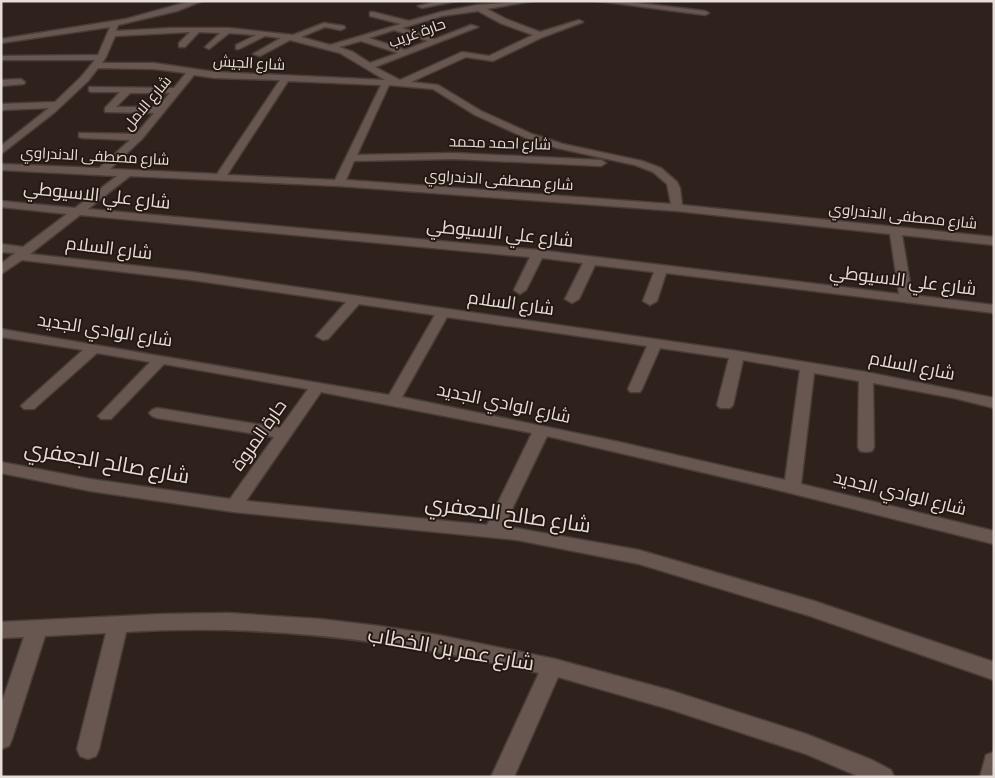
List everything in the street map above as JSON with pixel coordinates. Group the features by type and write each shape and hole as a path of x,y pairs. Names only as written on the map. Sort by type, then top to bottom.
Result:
{"street":[{"path":"1,151 68,95 96,65 102,57 114,29 199,1"},
{"path":"422,6 454,1"},
{"path":"469,1 502,21 540,35"},
{"path":"331,47 441,14 529,1"},
{"path":"601,1 706,13"},
{"path":"373,14 407,24"},
{"path":"495,16 516,16 502,21"},
{"path":"517,35 543,24 564,20"},
{"path":"402,83 465,54 490,58 540,35 579,22"},
{"path":"257,54 326,24 340,28"},
{"name":"حارة غريب","path":"369,66 474,27"},
{"path":"394,28 435,41"},
{"path":"1,41 114,29 197,30 263,34 331,47 346,52 386,77 402,83 436,87 478,113 528,136 560,146 647,166 666,176 672,182 675,188 676,208"},
{"path":"182,45 197,30"},
{"path":"209,47 226,31"},
{"path":"239,47 263,34"},
{"path":"361,38 404,52"},
{"path":"1,58 102,57"},
{"name":"شارع الجيش","path":"96,65 154,66 215,75 402,83"},
{"name":"شارع الامل","path":"101,172 139,137 192,72"},
{"path":"221,176 284,78"},
{"path":"1,83 21,82"},
{"path":"339,183 386,83"},
{"path":"92,89 178,90"},
{"path":"128,89 108,110 162,110"},
{"path":"52,95 68,95"},
{"path":"1,119 22,105"},
{"path":"1,107 56,105"},
{"path":"82,135 139,137"},
{"name":"شارع احمد محمد","path":"352,158 454,156 647,166"},
{"name":"شارع مصطفى الدندراوي","path":"1,166 126,174 221,176 339,183 676,208 994,241"},
{"path":"1,270 126,174"},
{"name":"شارع علي الاسيوطي","path":"1,204 538,254 994,309"},
{"path":"895,231 906,297"},
{"name":"شارع السلام","path":"1,248 23,254 192,276 808,366 954,393 994,403"},
{"path":"520,290 538,254"},
{"path":"572,299 591,260"},
{"path":"650,301 662,268"},
{"path":"323,336 355,300"},
{"path":"393,400 444,313"},
{"name":"شارع الوادي الجديد","path":"1,333 393,400 792,486 994,538"},
{"path":"635,389 656,343"},
{"path":"29,406 94,348"},
{"path":"725,404 737,355"},
{"path":"106,416 161,359"},
{"path":"792,486 808,366"},
{"path":"866,376 866,448"},
{"name":"حارة المروة","path":"234,506 317,387"},
{"path":"157,413 285,434"},
{"path":"493,531 541,431"},
{"name":"شارع صالح الجعفري","path":"1,467 90,485 234,506 517,534 639,557 814,608 994,671"},
{"name":"شارع عمر بن الخطاب","path":"1,630 199,621 259,622 403,637 472,649 671,700 838,757 883,777"},
{"path":"88,749 118,625"},
{"path":"1,739 37,629"},
{"path":"502,777 552,668"},
{"path":"991,777 994,762"}]}
